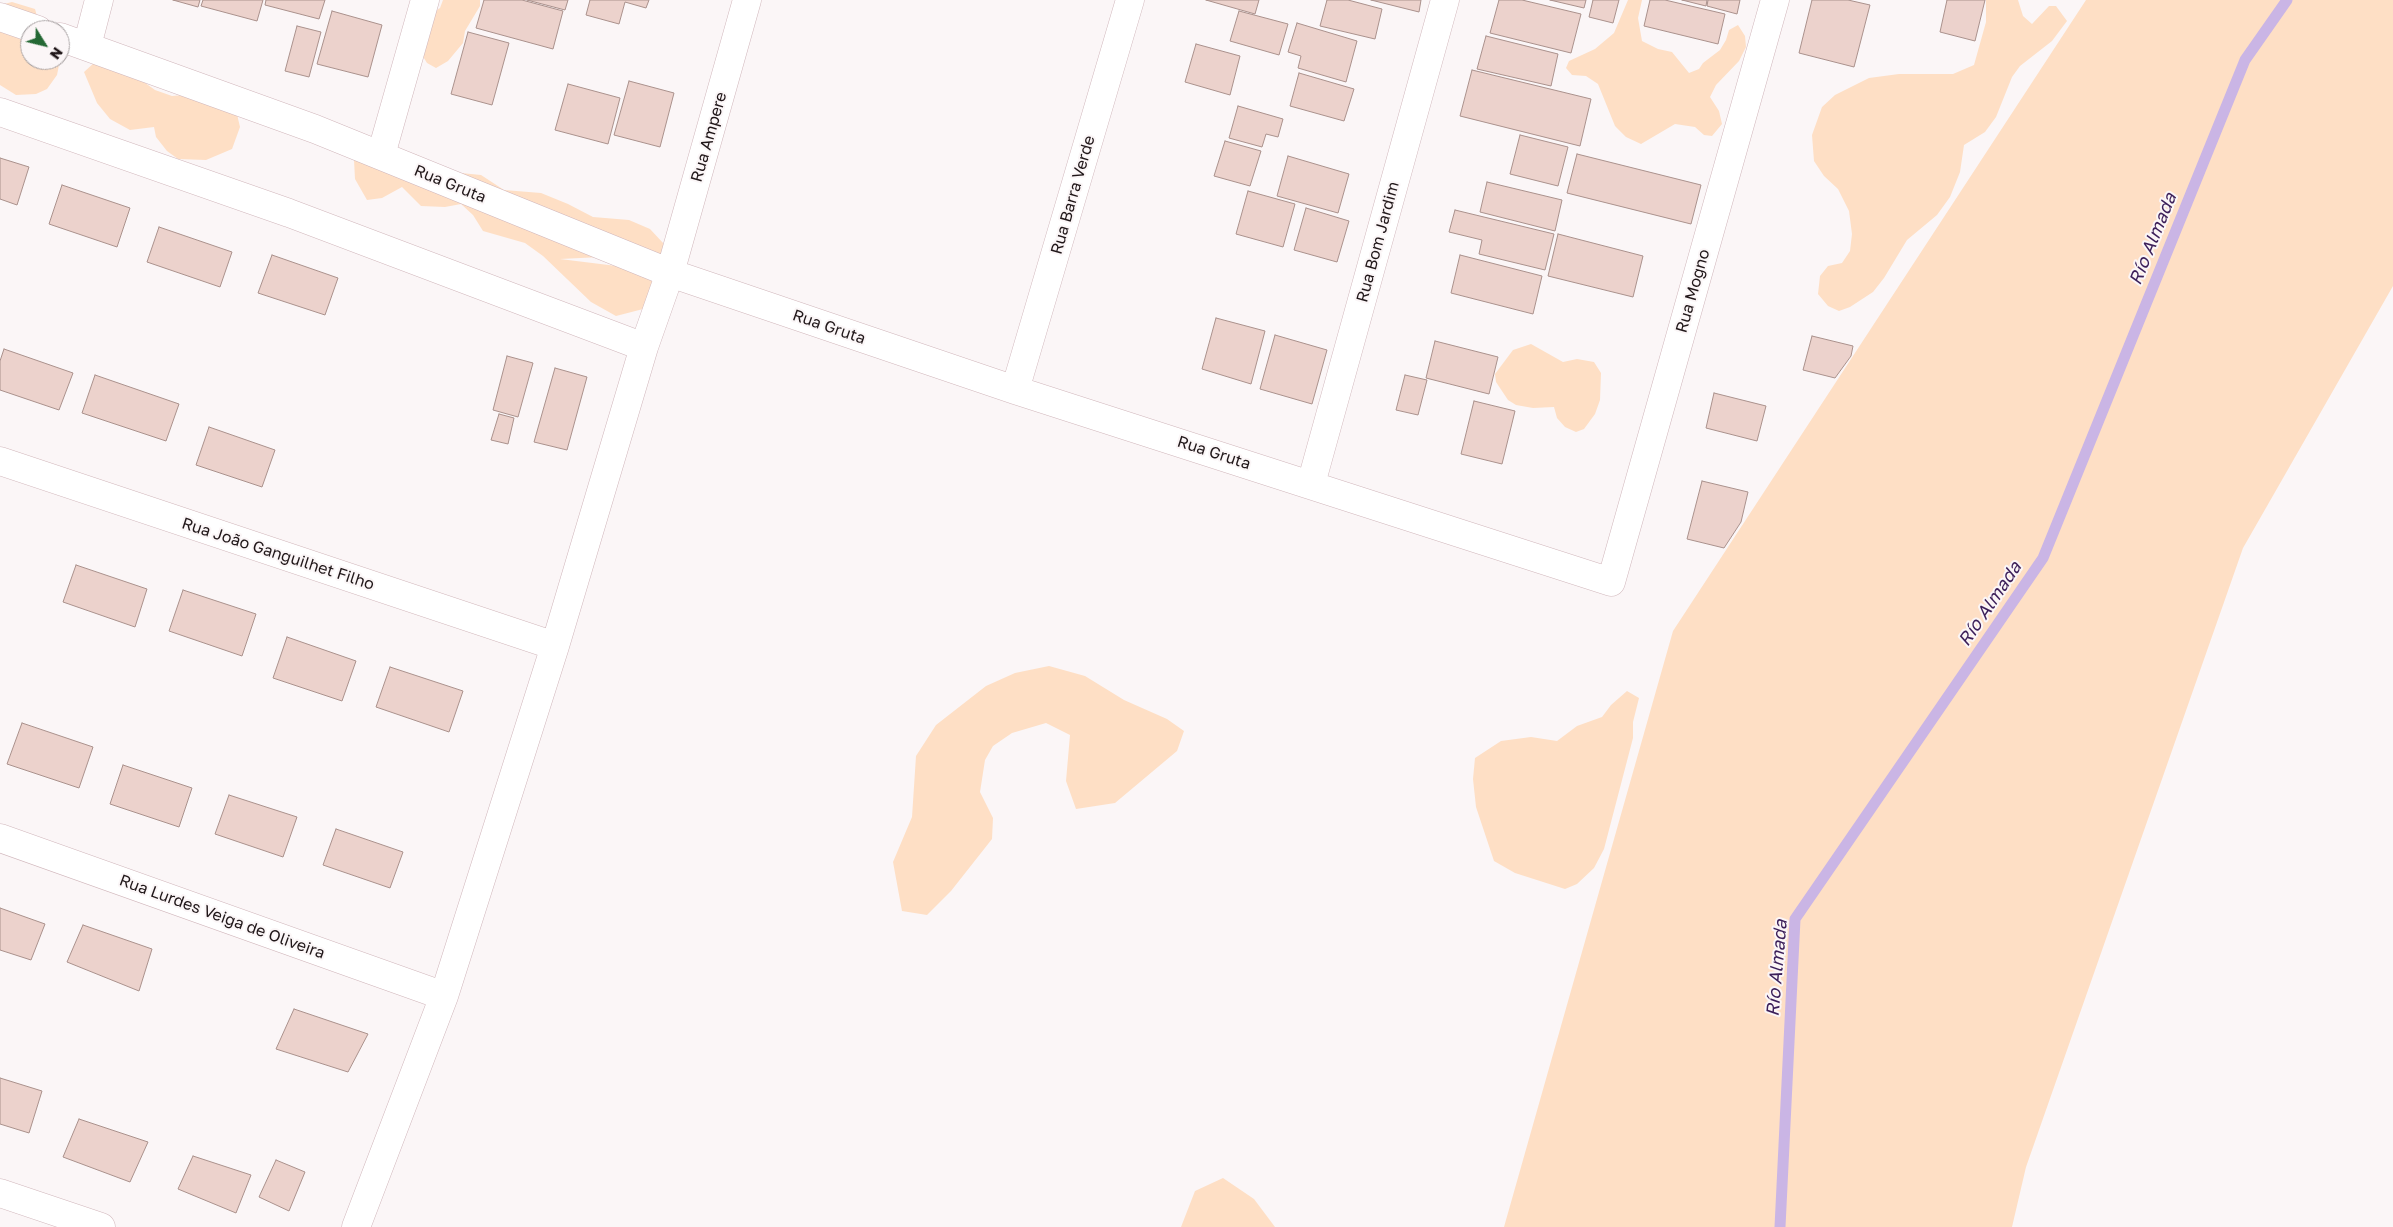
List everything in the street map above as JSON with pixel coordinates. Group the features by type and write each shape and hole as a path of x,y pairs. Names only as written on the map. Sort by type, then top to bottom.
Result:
{"street":[{"path":"87,46 99,0"},
{"path":"381,155 425,0"},
{"name":"Rua Ampere","path":"356,1227 444,996 555,646 644,347 670,274 748,0"},
{"name":"Rua Barra Verde","path":"1015,390 1130,0"},
{"name":"Rua Bom Jardim","path":"1311,484 1445,0"},
{"name":"Rua Mogno","path":"1611,582 1775,0"},
{"path":"0,17 20,24"},
{"name":"Rua Gruta","path":"70,40 315,129 670,274 1015,390 1611,582"},
{"path":"0,112 289,213 644,347"},
{"name":"Rua João Ganguilhet Filho","path":"0,461 555,646"},
{"name":"Rua Lurdes Veiga de Oliveira","path":"0,838 444,996"},
{"path":"0,1193 101,1227"}],"shaded area":[{"path":"443,0 480,0 480,6 465,31 463,43 448,61 436,68 427,63 419,50 425,18 440,8"},
{"path":"1628,0 1642,0 1638,18 1642,41 1658,49 1672,52 1689,73 1699,69 1703,63 1720,50 1729,30 1738,25 1745,36 1746,47 1739,61 1716,85 1710,97 1719,111 1722,124 1712,136 1704,135 1695,127 1675,124 1641,144 1626,137 1615,126 1598,84 1586,76 1572,75 1566,68 1569,61 1595,49 1614,33"},
{"path":"1986,0 2018,0 2023,16 2032,24 2049,6 2056,6 2067,21 2052,41 2020,66 2012,77 1996,117 1985,132 1964,145 1960,172 1950,197 1937,215 1907,240 1884,278 1873,292 1850,307 1839,311 1828,306 1818,294 1820,276 1828,266 1842,263 1850,251 1852,234 1849,211 1838,189 1824,176 1814,161 1812,135 1822,107 1835,95 1869,78 1899,74 1953,74 1974,65 1986,22"},
{"path":"2086,0 2393,0 2393,286 2243,548 2026,1167 2012,1227 1504,1227 1673,631"},
{"path":"12,2 35,9 38,20 20,20 20,70 58,70 57,75 47,89 36,94 16,95 0,85 0,5"},
{"path":"95,62 141,80 155,90 172,96 184,95 236,110 240,127 232,149 206,160 178,159 167,151 156,137 154,127 130,130 110,119 97,103 84,72"},
{"path":"395,153 415,154 451,172 481,175 504,190 541,193 593,217 629,220 650,229 664,244 663,254 560,259 665,272 647,308 616,316 591,302 543,256 525,243 483,231 473,215 461,204 445,207 421,206 402,187 382,198 367,200 355,179 354,160"},
{"path":"1531,344 1563,362 1577,359 1594,362 1601,373 1600,400 1595,414 1584,429 1576,432 1565,427 1557,418 1554,407 1533,408 1516,405 1508,400 1496,382 1495,374 1513,350"},
{"path":"1049,666 1085,676 1124,700 1167,719 1184,731 1177,751 1115,803 1076,809 1066,781 1070,735 1046,723 1012,733 993,746 985,760 980,792 993,818 992,839 951,891 927,915 902,911 893,862 912,817 916,756 936,725 986,686 1015,673"},
{"path":"1627,691 1639,698 1633,722 1633,738 1604,849 1594,868 1577,884 1565,889 1515,873 1494,861 1476,807 1473,779 1475,758 1501,741 1531,737 1557,741 1577,726 1602,717 1611,705"},
{"path":"1223,1178 1254,1199 1275,1227 1181,1227 1195,1191"}],"building":[{"path":"173,0 200,0 198,7"},
{"path":"203,0 263,0 257,21 201,6"},
{"path":"266,0 325,0 319,19 265,5"},
{"path":"484,0 522,0 563,11 553,49 476,28"},
{"path":"527,0 568,0 565,10"},
{"path":"590,0 649,0 646,8 625,2 619,24 586,15"},
{"path":"1206,0 1259,0 1255,14"},
{"path":"1327,0 1348,0 1382,9 1375,39 1320,26"},
{"path":"1371,0 1421,0 1419,12"},
{"path":"1499,0 1522,0 1581,14 1571,53 1490,33"},
{"path":"1550,0 1586,0 1584,8"},
{"path":"1593,0 1619,0 1613,23 1589,17"},
{"path":"1650,0 1665,0 1725,14 1718,44 1644,26"},
{"path":"1682,0 1707,0 1706,6"},
{"path":"1708,0 1740,0 1737,14 1707,6"},
{"path":"1812,0 1848,0 1870,5 1854,67 1799,53"},
{"path":"1947,0 1985,0 1975,41 1940,32"},
{"path":"332,11 382,25 368,77 317,64"},
{"path":"1239,11 1288,24 1279,55 1230,41"},
{"path":"1297,23 1357,41 1346,82 1298,68 1301,56 1288,52"},
{"path":"297,26 321,32 309,77 285,71"},
{"path":"468,32 509,43 492,105 451,94"},
{"path":"1486,36 1558,54 1551,86 1477,69"},
{"path":"1196,44 1240,56 1230,95 1185,82"},
{"path":"1472,70 1591,99 1580,146 1460,116"},
{"path":"1299,73 1354,89 1344,121 1290,106"},
{"path":"629,81 674,93 660,147 614,135"},
{"path":"568,84 620,98 608,144 555,130"},
{"path":"1238,106 1283,119 1278,137 1266,134 1262,147 1229,138"},
{"path":"1520,135 1568,147 1558,186 1510,174"},
{"path":"1225,141 1261,151 1250,186 1214,176"},
{"path":"1577,154 1701,185 1691,224 1567,193"},
{"path":"1288,156 1349,174 1338,213 1277,196"},
{"path":"0,158 29,167 17,205 0,199"},
{"path":"1487,182 1562,200 1555,231 1480,212"},
{"path":"62,185 130,208 117,247 49,224"},
{"path":"1248,191 1295,204 1283,247 1236,234"},
{"path":"1306,208 1349,221 1337,262 1294,250"},
{"path":"1455,210 1554,234 1545,270 1479,254 1482,240 1449,232"},
{"path":"159,227 232,252 220,287 147,262"},
{"path":"1558,234 1643,256 1633,297 1548,276"},
{"path":"272,255 338,278 325,315 258,293"},
{"path":"1460,255 1542,276 1533,314 1451,293"},
{"path":"1216,318 1265,331 1251,384 1202,369"},
{"path":"1275,335 1327,350 1312,404 1260,389"},
{"path":"1812,336 1853,346 1851,356 1835,378 1803,370"},
{"path":"1435,341 1498,357 1489,394 1426,378"},
{"path":"4,349 73,373 59,410 0,390 0,361"},
{"path":"507,356 533,363 518,417 493,410"},
{"path":"555,368 587,377 567,450 534,442"},
{"path":"95,375 179,404 166,441 82,413"},
{"path":"1405,375 1427,380 1418,415 1396,410"},
{"path":"1714,393 1766,406 1757,441 1706,428"},
{"path":"1474,401 1515,411 1502,464 1461,454"},
{"path":"499,414 514,418 508,444 491,440"},
{"path":"209,427 275,450 262,487 196,465"},
{"path":"1702,481 1748,492 1741,522 1724,548 1687,539"},
{"path":"76,565 147,589 135,627 63,602"},
{"path":"183,590 256,614 242,656 169,631"},
{"path":"287,637 356,661 342,701 273,678"},
{"path":"390,667 463,691 449,732 376,707"},
{"path":"22,723 93,747 79,788 7,764"},
{"path":"123,765 192,788 179,827 110,804"},
{"path":"229,795 297,817 283,857 215,834"},
{"path":"336,829 403,852 390,888 323,865"},
{"path":"0,908 45,924 31,960 0,950"},
{"path":"83,925 152,949 139,991 67,962"},
{"path":"294,1009 368,1034 348,1072 276,1049"},
{"path":"0,1078 42,1091 29,1133 0,1124"},
{"path":"79,1119 148,1142 130,1182 63,1157"},
{"path":"193,1156 251,1175 236,1213 178,1189"},
{"path":"276,1160 305,1172 289,1211 259,1197"}],"waterway":[{"name":"Río Almada","path":"1780,1227 1795,919 2043,558 2245,60 2287,0"}]}
